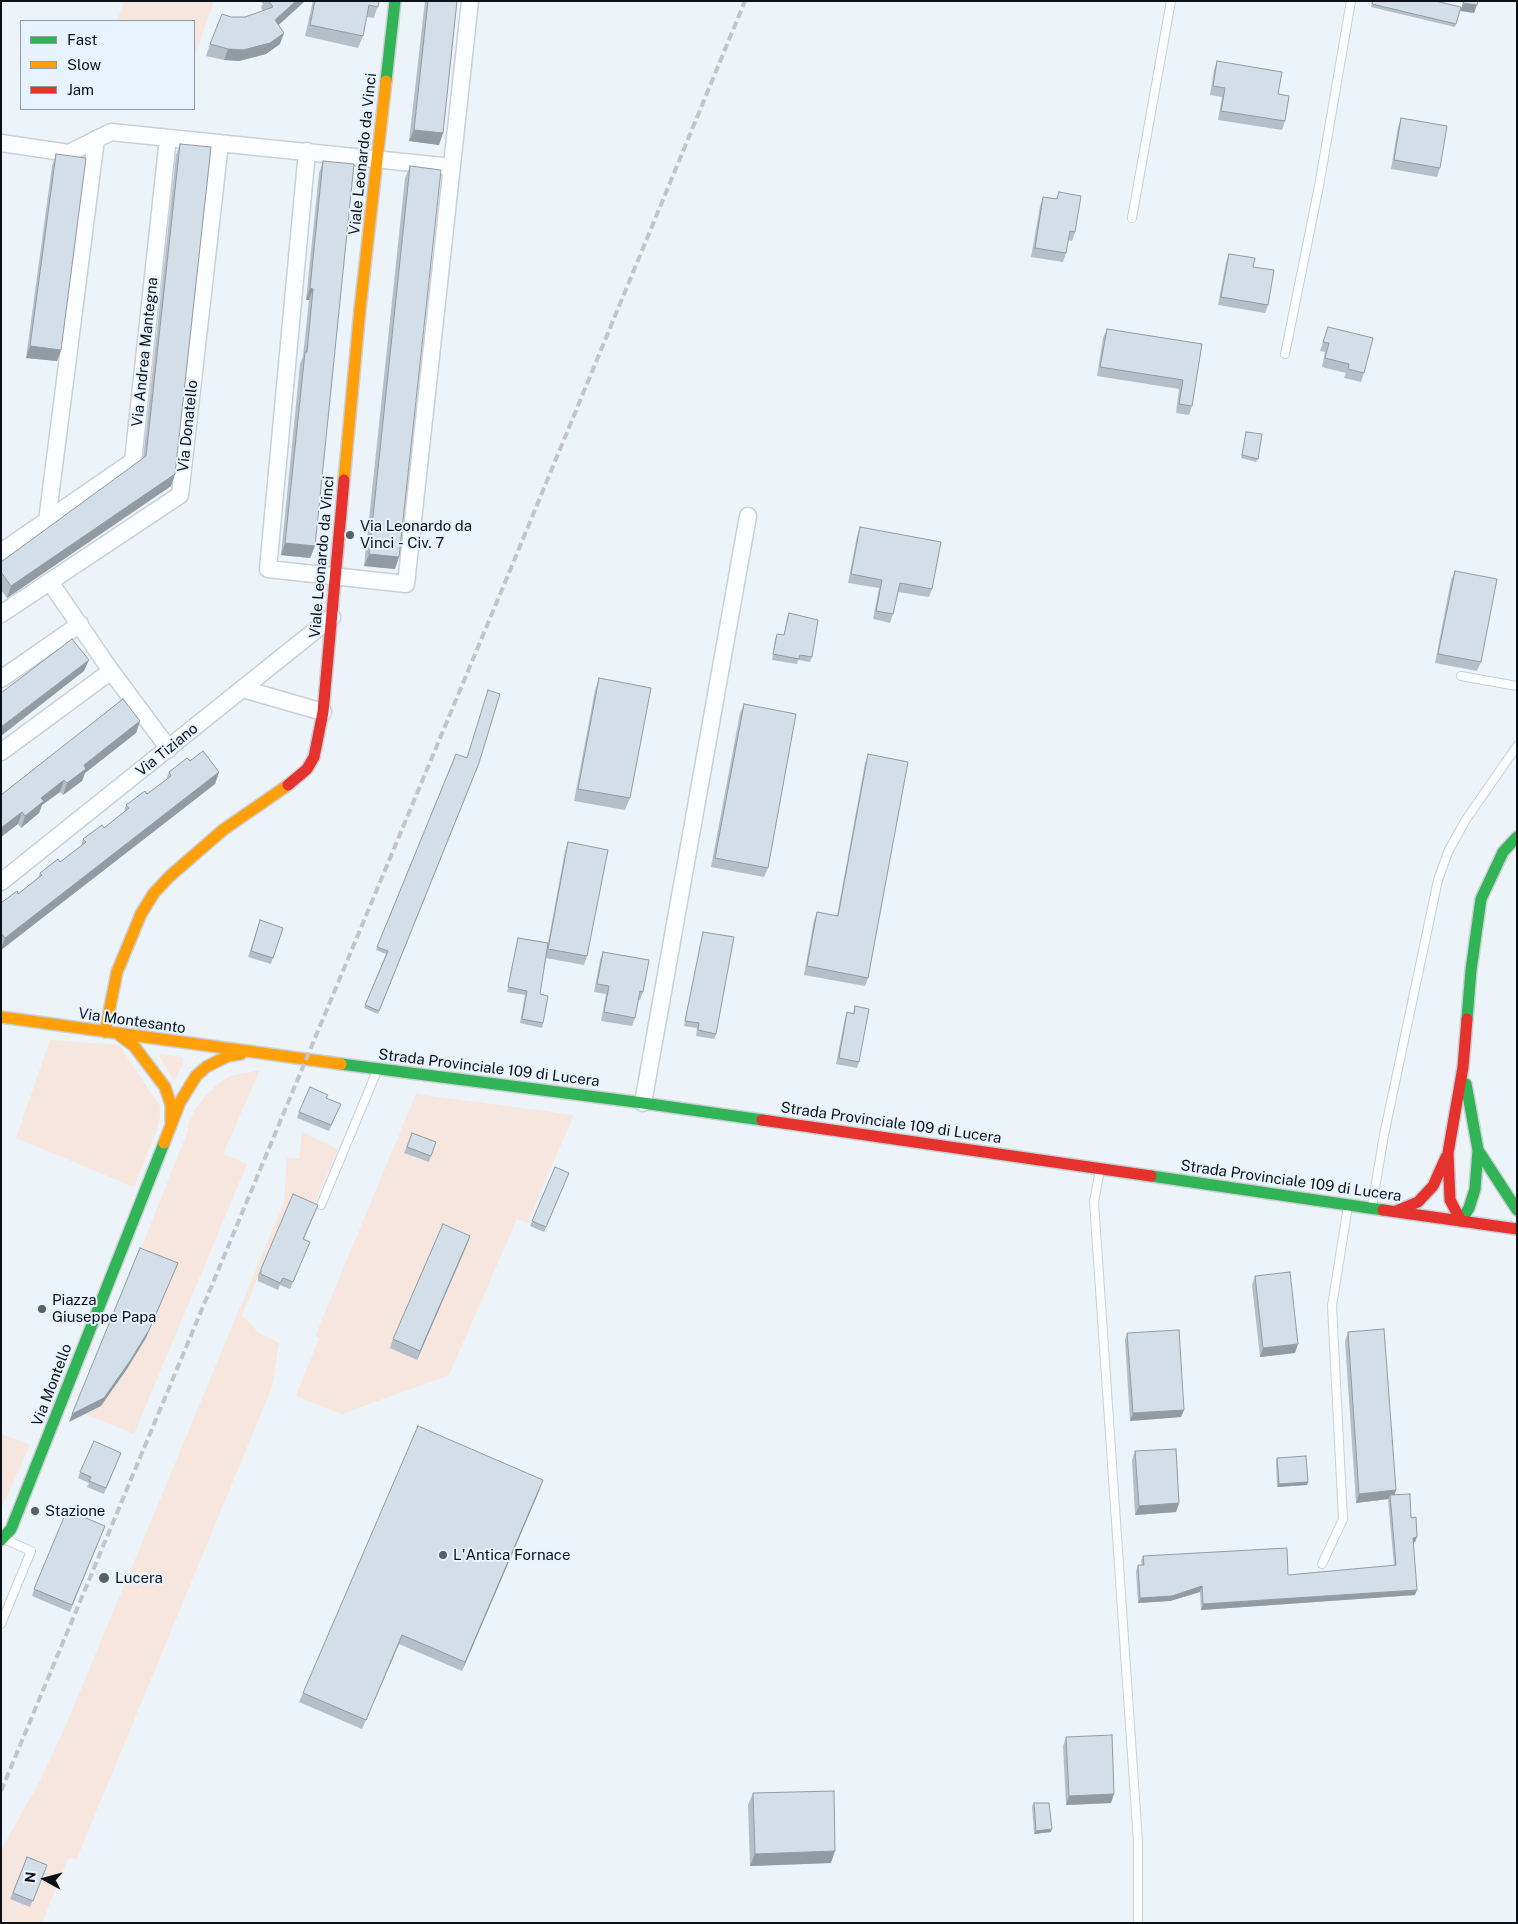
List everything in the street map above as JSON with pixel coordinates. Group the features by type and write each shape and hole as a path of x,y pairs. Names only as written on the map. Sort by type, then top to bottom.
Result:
{"main road":[{"name":"Viale Leonardo da Vinci","path":"111,1033 117,972 141,914 154,893 170,876 223,830 297,779 314,758 323,712 360,309 395,1"},
{"path":"1461,1221 1450,1200 1448,1153 1463,1066 1471,970 1482,898 1503,852 1517,837"},
{"name":"Via Montesanto","path":"1,1017 259,1054"},
{"name":"Via Montello","path":"111,1033 134,1046 165,1086 171,1105 171,1127"},
{"name":"Strada Provinciale 109 di Lucera","path":"259,1054 643,1103 1517,1229"},
{"name":"Via Montello","path":"2,1539 11,1529 180,1102 188,1088 206,1067 228,1056 259,1054"},
{"path":"1461,1221 1469,1208 1475,1189 1478,1150 1463,1066"},
{"path":"1478,1150 1517,1210"},
{"path":"1396,1212 1418,1202 1433,1186 1448,1153"}],"street":[{"path":"306,151 268,569 406,584 470,1"},
{"path":"1,143 69,153 112,132 452,167"},
{"name":"Via Andrea Mantegna","path":"1,552 133,461 168,138"},
{"path":"47,521 96,139"},
{"name":"Via Donatello","path":"1,614 180,495 220,143"},
{"path":"643,1103 748,516"},
{"path":"50,582 111,671 169,749"},
{"name":"Via Tiziano","path":"1,882 332,617"},
{"path":"1,680 80,624"},
{"path":"1,752 111,671"},
{"path":"243,690 323,712"}],"lane":[{"path":"1132,218 1171,1"},
{"path":"1285,354 1319,186 1351,1"},
{"path":"1461,676 1517,686"},
{"path":"1372,1208 1384,1135 1438,880 1448,852 1465,821 1517,746"},
{"path":"321,1205 378,1069"},
{"path":"1100,1168 1094,1202 1138,1842 1138,1923"},
{"path":"1322,1564 1342,1519 1332,1306 1348,1204"},
{"path":"1,1624 31,1551 2,1539"}],"shaded area":[{"path":"124,1 214,1 195,55 195,20 117,20"},
{"path":"50,1040 119,1045 160,1106 159,1124 134,1187 16,1138"},
{"path":"160,1054 182,1057 184,1060 176,1079 174,1080 159,1056"},
{"path":"260,1070 223,1154 247,1164 134,1434 86,1414 100,1407 127,1370 146,1338 174,1272 138,1256 195,1109 207,1094 230,1076"},
{"path":"416,1094 574,1115 527,1223 517,1219 449,1375 342,1414 296,1396 319,1338 315,1336"},
{"path":"302,1132 338,1149 312,1210 290,1201 242,1315 258,1332 279,1343 272,1387 77,1858 68,1859 42,1923 1,1923 1,1850 40,1781 66,1725 284,1202 287,1158 299,1159"},
{"path":"1,1434 30,1445 1,1509"}],"building":[{"path":"269,1 296,1 275,20 284,33 270,43 243,50 228,49 210,44 222,14 231,17 245,17 273,7"},
{"path":"315,1 379,1 378,7 369,5 363,36 310,25"},
{"path":"428,1 457,1 443,133 414,130"},
{"path":"1373,1 1435,1 1461,7 1456,24 1372,4"},
{"path":"1464,1 1478,1 1477,5 1463,3"},
{"path":"1217,61 1282,72 1278,94 1289,96 1285,121 1221,111 1225,88 1213,86"},
{"path":"1401,118 1447,126 1440,168 1394,160"},
{"path":"180,144 211,147 175,474 11,586 1,572 1,562 146,456"},
{"path":"56,154 86,158 61,350 30,346"},
{"path":"323,161 354,164 315,546 285,543 305,352 307,352 313,289 310,288"},
{"path":"410,166 441,170 399,557 369,554"},
{"path":"1059,192 1081,196 1075,232 1070,231 1066,253 1035,248 1043,197 1057,199"},
{"path":"1229,254 1255,258 1253,267 1274,270 1268,305 1221,297"},
{"path":"1328,327 1373,338 1364,373 1348,369 1349,364 1325,358 1329,343 1323,342"},
{"path":"1107,329 1202,344 1192,406 1179,404 1183,380 1100,367"},
{"path":"1246,432 1262,434 1258,459 1242,455"},
{"path":"860,527 941,542 932,589 900,583 893,614 876,611 882,580 851,574"},
{"path":"1455,571 1497,579 1481,662 1438,654"},
{"path":"789,613 818,620 812,657 800,655 799,659 773,654 777,634 784,635"},
{"path":"72,639 89,660 1,727 1,693"},
{"path":"599,678 651,688 630,798 578,789"},
{"path":"488,690 500,694 479,763 379,1011 365,1005 388,951 377,947 456,754 467,758"},
{"path":"123,699 140,721 84,765 86,769 67,783 64,780 41,798 44,801 25,816 22,812 1,828 1,795"},
{"path":"744,704 796,714 768,868 715,858"},
{"path":"203,751 219,772 5,938 1,933 1,903 17,891 18,894 42,875 40,873 58,859 60,862 86,842 83,839 102,825 104,828 129,808 126,805 145,791 147,794 171,776 169,772 187,758 190,761"},
{"path":"868,754 908,762 868,978 807,966 817,912 838,916"},
{"path":"568,842 608,850 587,956 548,949"},
{"path":"260,920 283,928 273,958 251,951"},
{"path":"703,932 734,937 716,1034 698,1030 699,1023 685,1021"},
{"path":"518,938 548,943 540,994 548,996 543,1023 522,1019 527,991 508,987"},
{"path":"603,952 649,960 643,992 640,991 635,1018 604,1012 609,986 597,984"},
{"path":"855,1006 869,1009 859,1062 839,1058 847,1012 854,1014"},
{"path":"310,1087 328,1095 326,1098 341,1104 331,1125 299,1112"},
{"path":"412,1133 436,1142 431,1156 407,1147"},
{"path":"555,1167 569,1173 546,1227 532,1221"},
{"path":"293,1194 318,1205 303,1239 310,1242 293,1282 283,1278 280,1283 261,1274 261,1269"},
{"path":"443,1224 470,1236 420,1351 393,1339"},
{"path":"140,1248 178,1263 149,1330 130,1361 104,1398 72,1414"},
{"path":"1290,1272 1298,1344 1263,1348 1255,1276"},
{"path":"1384,1329 1396,1490 1359,1494 1348,1332"},
{"path":"1179,1330 1184,1410 1133,1413 1127,1333"},
{"path":"418,1426 543,1480 465,1662 402,1635 366,1720 303,1693"},
{"path":"94,1441 121,1453 106,1488 89,1481 91,1477 80,1472"},
{"path":"1176,1449 1179,1503 1139,1506 1135,1451"},
{"path":"1306,1456 1308,1482 1279,1484 1277,1458"},
{"path":"1410,1494 1411,1518 1416,1517 1417,1537 1413,1538 1417,1590 1203,1604 1202,1586 1172,1596 1140,1598 1138,1565 1144,1565 1143,1556 1287,1548 1288,1575 1396,1565 1390,1495"},
{"path":"67,1510 105,1526 72,1605 34,1589"},
{"path":"1112,1735 1114,1794 1069,1796 1066,1737"},
{"path":"834,1791 835,1851 755,1854 753,1793"},
{"path":"1034,1803 1049,1803 1052,1829 1036,1831"},
{"path":"27,1857 47,1865 33,1901 13,1893"}],"railway":[{"path":"1,1791 511,568 745,1"}],"traffic: fast":[{"path":"386,81 395,1"},
{"path":"1467,1019 1471,970 1481,899 1503,852 1517,837"},
{"path":"341,1064 762,1120"},
{"path":"1461,1221 1469,1208 1475,1189 1478,1150 1466,1084"},
{"path":"1,1540 11,1529 164,1143"},
{"path":"1478,1150 1517,1210"},
{"path":"1151,1176 1383,1210"}],"traffic: slow":[{"path":"344,480 360,309 386,81"},
{"path":"105,1032 117,972 141,914 154,893 170,876 223,830 288,785"},
{"path":"1,1017 341,1064"},
{"path":"118,1034 134,1046 165,1087 171,1105 171,1122"},
{"path":"164,1143 180,1102 196,1076 206,1067 228,1056 241,1054"}],"traffic: jam":[{"path":"288,785 307,769 314,757 323,712 344,480"},
{"path":"1461,1221 1450,1200 1448,1153 1463,1067 1467,1019"},
{"path":"762,1120 1151,1176"},
{"path":"1396,1211 1418,1202 1433,1186 1446,1157"},
{"path":"1383,1210 1517,1229"}],"place":[{"name":"Via Leonardo da Vinci - Civ. 7","path":"350,535"},
{"name":"Piazza Giuseppe Papa","path":"42,1309"},
{"name":"Stazione","path":"35,1511"},
{"name":"L'Antica Fornace","path":"443,1555"},
{"name":"Lucera","path":"104,1578"}]}
